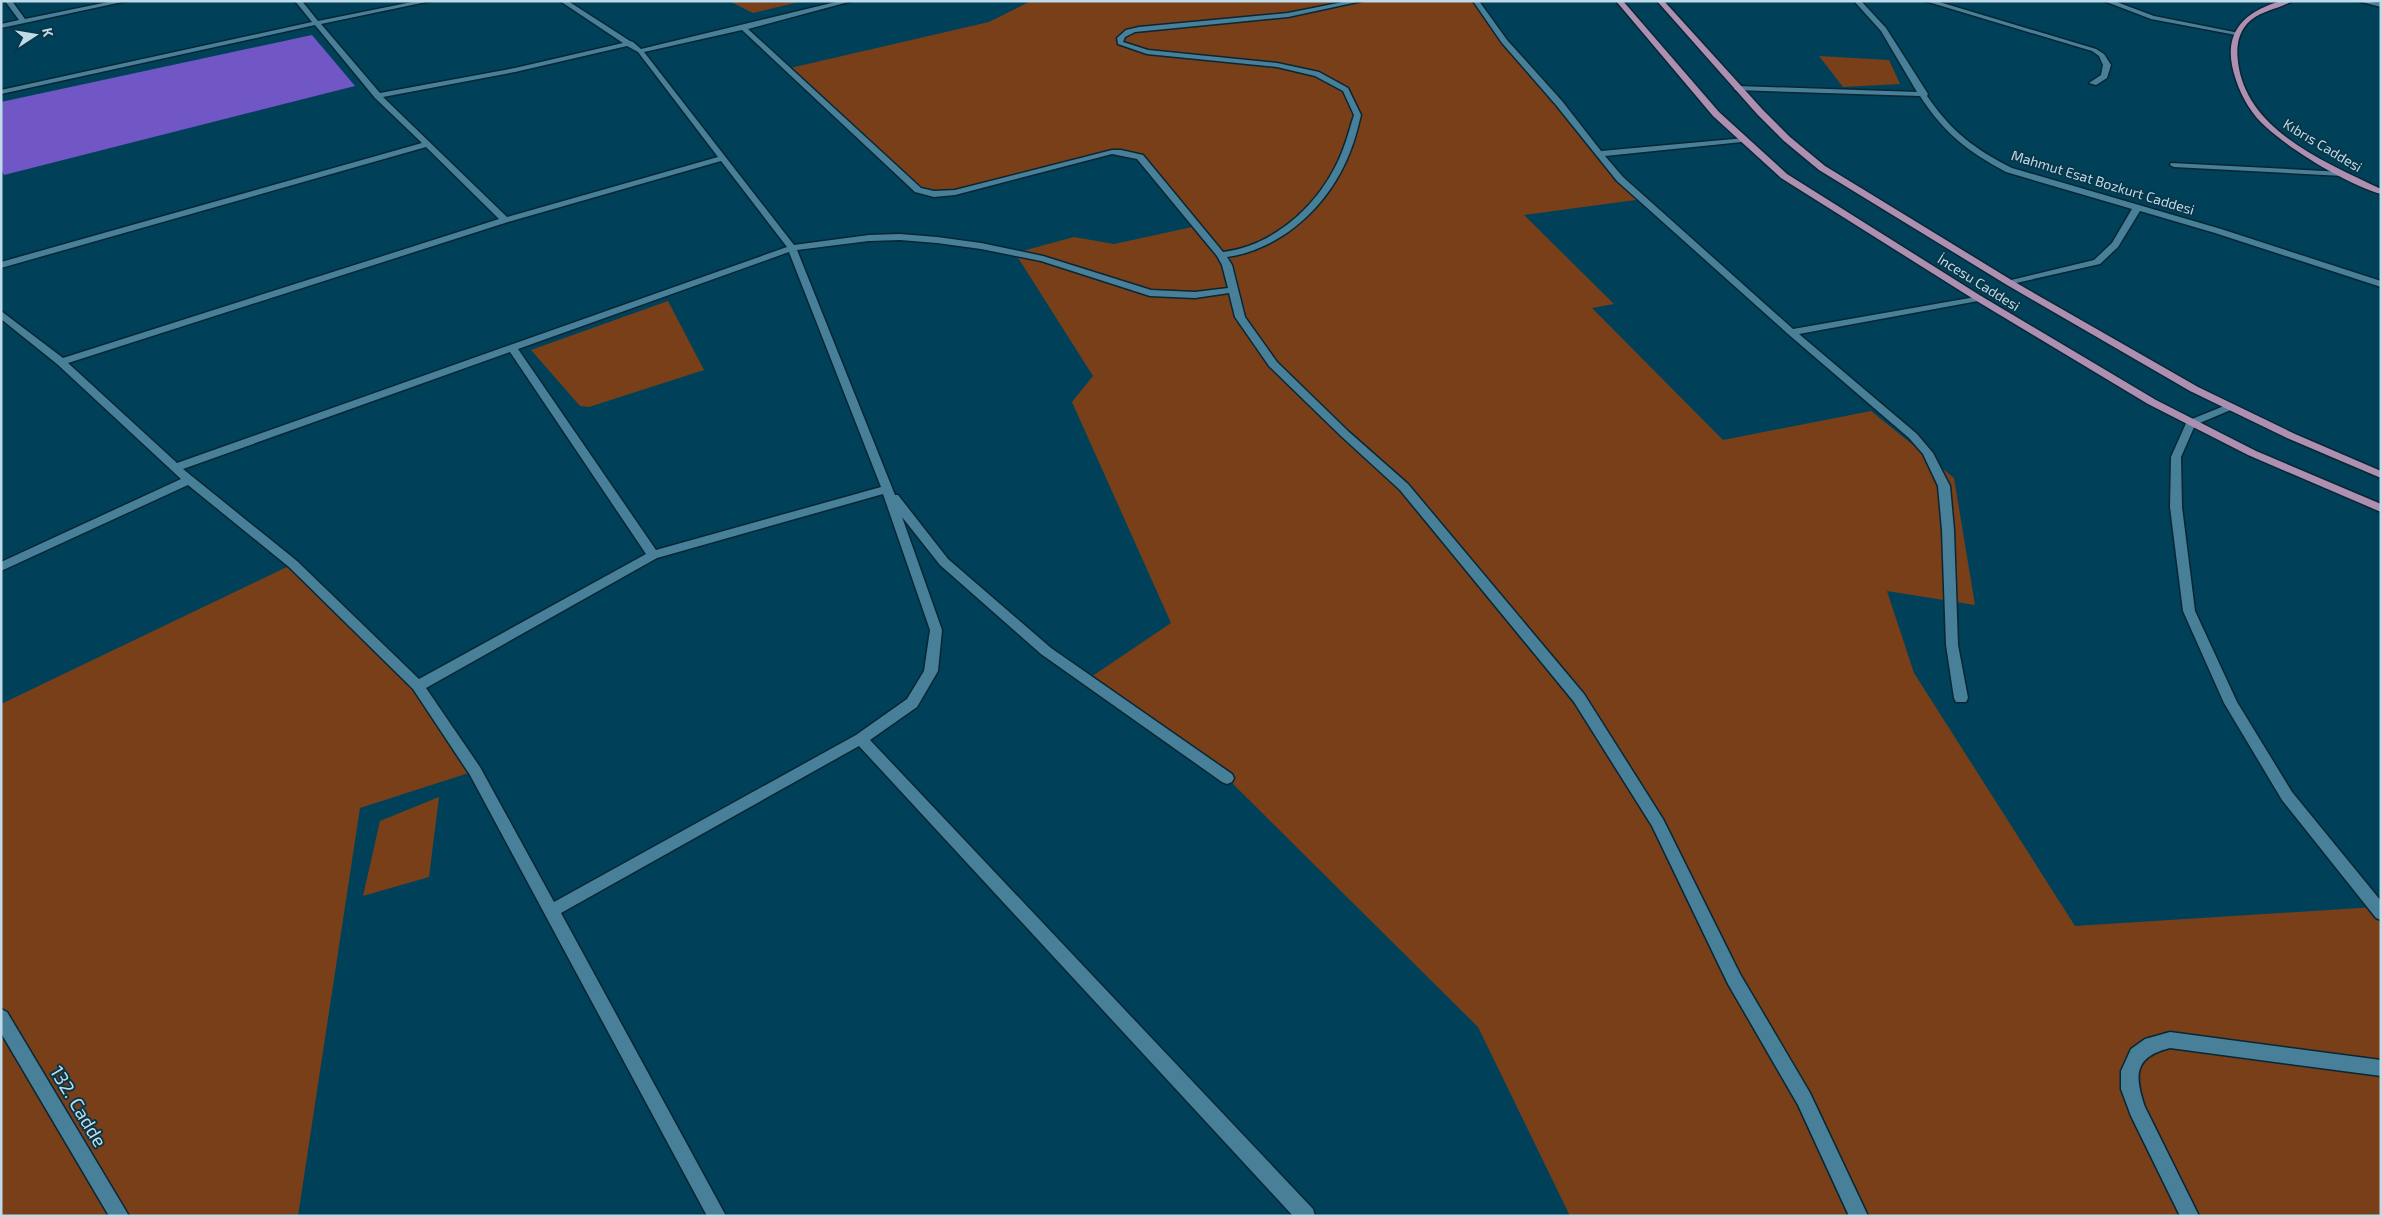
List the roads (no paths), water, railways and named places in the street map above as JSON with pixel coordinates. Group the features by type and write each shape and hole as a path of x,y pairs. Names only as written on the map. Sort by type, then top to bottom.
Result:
{"main road":[{"name":"İncesu Caddesi","path":"1619,1 1716,114 1742,140 1784,176 1978,298 2191,424 2252,453 2381,508"},
{"name":"İncesu Caddesi","path":"1660,1 1738,88 1787,139 1822,168 2010,282 2228,407 2381,475"},
{"path":"2236,33 2243,22 2254,13 2288,1"},
{"name":"Kıbrıs Caddesi","path":"2236,33 2231,46 2235,71 2254,112 2294,145 2343,174 2381,192"}],"street":[{"path":"8,1 24,22"},
{"path":"1,26 124,1"},
{"path":"298,1 378,96 505,220"},
{"path":"1,92 316,22 428,1"},
{"path":"552,911 862,739 912,703 931,671 936,630 887,489 792,248 640,51 563,1"},
{"path":"640,51 849,1"},
{"path":"1221,254 1248,250 1267,243 1305,214 1323,194 1355,138 1359,118 1355,103 1340,83 1326,76 1271,64 1192,58 1138,50 1120,44 1120,38 1124,33 1132,30 1281,16 1359,1"},
{"path":"1476,1 1488,21 1620,179 1791,332 1913,436 1928,453 1936,466 1944,486 1948,530 1952,644 1961,698"},
{"name":"Mahmut Esat Bozkurt Caddesi","path":"1857,1 1882,27 1944,126 1954,136 1992,161 2009,170 2218,231 2381,284"},
{"path":"1928,1 2052,40 2094,50 2102,55 2107,65 2104,76 2093,84"},
{"path":"2107,1 2153,18 2236,33"},
{"path":"2361,1 2381,5"},
{"path":"742,28 918,190 934,194 955,192 1112,152 1127,153 1140,157 1221,254 1227,265 1240,317 1273,364 1345,434 1404,487 1579,698 1658,823 1734,979 1804,1099 1859,1216"},
{"path":"378,96 515,70 631,44"},
{"path":"1738,88 1924,94"},
{"path":"1598,154 1742,140"},
{"path":"1,265 427,144"},
{"path":"61,362 505,220 723,158"},
{"path":"2174,165 2343,174"},
{"path":"2010,282 2101,260 2112,248 2137,208"},
{"path":"175,468 792,248 869,238 900,237 937,240 981,246 1043,259 1150,293 1195,295 1234,290"},
{"path":"1791,332 1978,298"},
{"path":"1,314 61,362 189,480 293,564 418,686 476,771 717,1216"},
{"path":"511,347 653,555"},
{"path":"2228,407 2191,424 2176,457 2176,507 2189,611 2231,703 2287,796 2381,913"},
{"path":"1,568 189,480"},
{"path":"418,686 653,555 887,489"},
{"path":"887,489 944,562 1039,644 1227,778"},
{"path":"862,739 1306,1216"},
{"name":"132. Cadde","path":"1,1017 120,1216"},
{"path":"2190,1216 2137,1110 2130,1089 2130,1070 2137,1056 2151,1045 2170,1040 2381,1068"}]}
